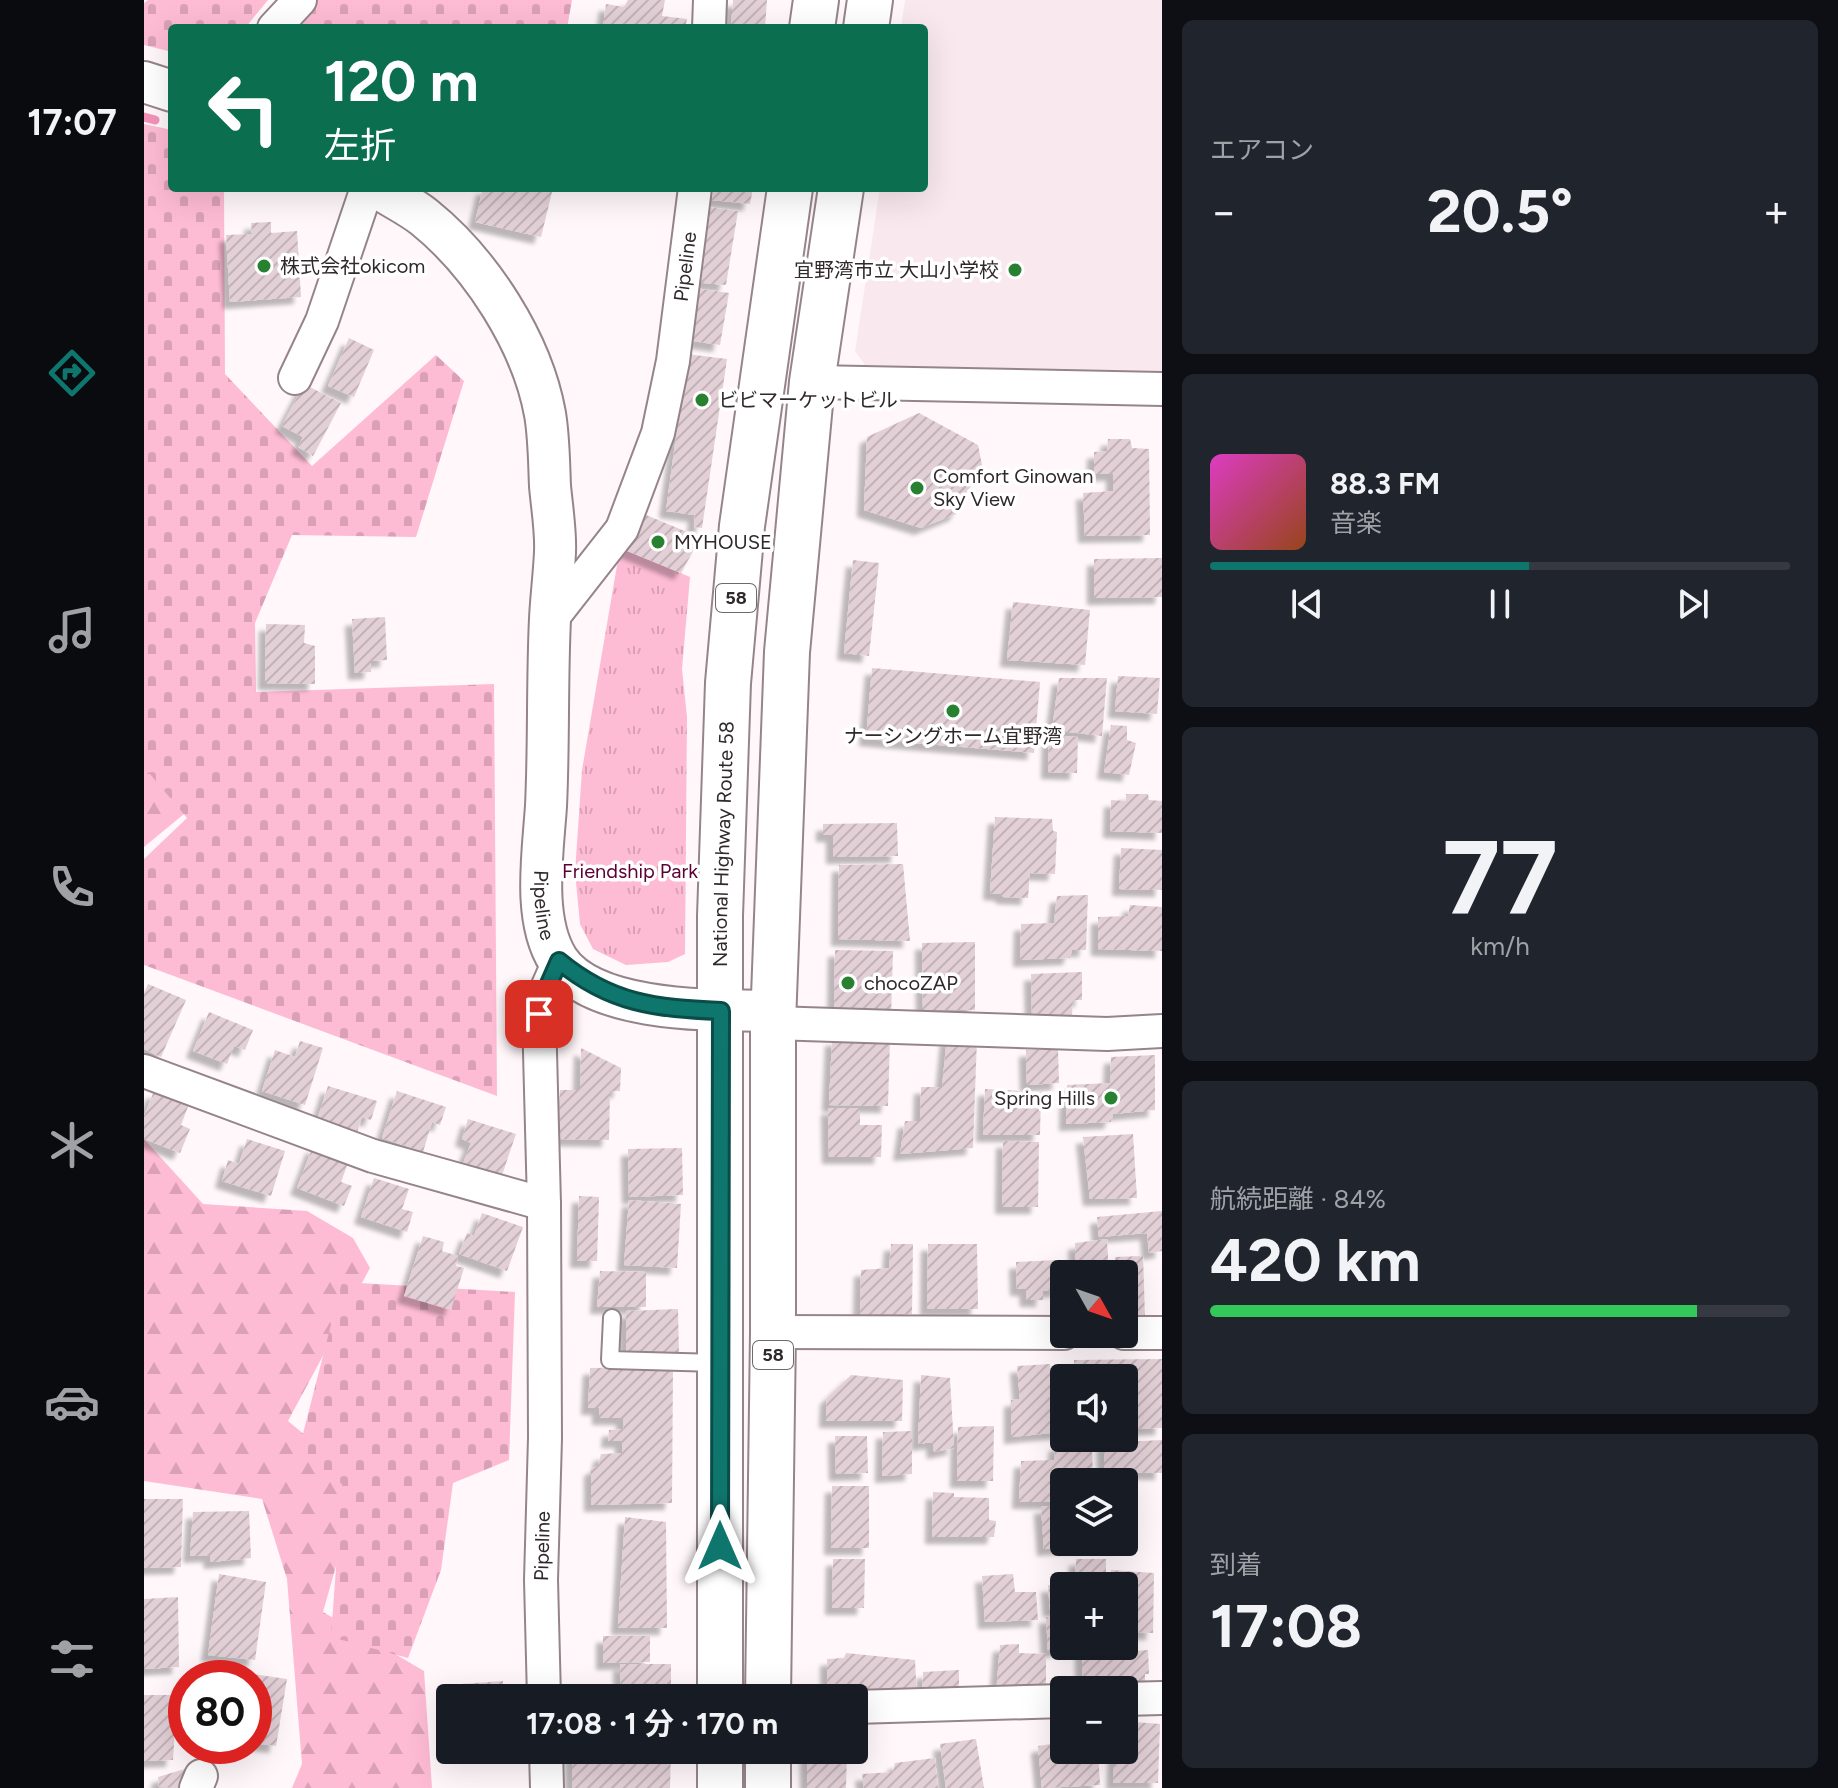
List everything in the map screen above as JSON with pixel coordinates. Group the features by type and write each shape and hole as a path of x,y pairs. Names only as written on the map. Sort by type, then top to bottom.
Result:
{"highway":[{"path":"813,24 816,0"},
{"path":"867,24 870,0"},
{"name":"National Highway Route 58","path":"720,1684 722,803 728,683 742,526 789,192"},
{"name":"58","path":"768,1684 774,1017 787,652 812,382 840,192"},
{"path":"720,1764 720,1788"},
{"path":"768,1764 768,1788"}],"street":[{"path":"278,24 300,0"},
{"path":"709,24 710,0"},
{"path":"144,82 168,90"},
{"path":"295,378 322,321 366,192"},
{"path":"384,192 424,218 473,267 506,312 529,359 545,414 555,550 550,621"},
{"name":"Pipeline","path":"544,1684 541,1580 545,1438 544,1204 539,1014 559,961 546,930 541,886 550,621 622,529 658,433 673,361 694,192"},
{"path":"812,382 1162,389"},
{"path":"559,961 609,995 651,1005 774,1017 1107,1034 1162,1031"},
{"path":"144,1071 373,1156 544,1204"},
{"path":"773,1332 1050,1333"},
{"path":"1138,1333 1162,1333"},
{"path":"1138,1699 1162,1698"},
{"path":"868,1707 1050,1701"},
{"path":"546,1764 547,1788"}],"lane":[{"path":"612,1318 610,1360 720,1363"}],"shaded area":[{"name":"宜野湾市立 大山小学校","path":"905,0 1162,0 1162,377 865,365 855,351 879,192 928,192 928,24 902,24"}],"green space":[{"path":"148,0 268,0 248,24 168,24 168,51 144,45 144,3"},
{"path":"308,0 572,0 568,24 288,24"},
{"path":"144,124 168,129 168,192 224,192 225,374 312,466 436,355 464,381 416,537 292,535 255,623 256,692 494,684 497,1096 144,965 144,859 187,818 144,767"},
{"name":"Friendship Park","path":"620,548 690,577 682,669 687,717 685,954 668,962 626,965 593,949 580,924 575,872 582,770"},
{"path":"144,655 213,790 144,847"},
{"path":"144,1139 203,1204 307,1211 353,1238 370,1268 288,1421 360,1481 323,1612 424,1671 432,1788 292,1788 302,1764 287,1579 262,1499 144,1481"},
{"path":"342,1282 515,1292 509,1460 453,1483 441,1570 408,1658 331,1637 342,1484 298,1453"}],"building":[{"path":"628,0 665,0 662,16 687,19 686,24 604,24 606,4 624,7"},
{"path":"733,0 767,0 765,24 731,24"},
{"path":"482,192 552,192 541,237 475,222"},
{"path":"713,192 752,192 750,204 712,200"},
{"path":"706,207 738,211 726,285 693,282"},
{"name":"株式会社okicom","path":"271,222 271,233 297,231 301,297 230,302 226,235 252,234 251,223"},
{"path":"695,288 729,293 720,345 685,340"},
{"path":"349,338 374,350 354,397 328,386"},
{"path":"687,354 727,359 702,528 694,527 695,515 666,511"},
{"path":"304,384 341,403 313,456 298,447 303,437 282,426"},
{"name":"Comfort Ginowan Sky View","path":"919,413 978,445 982,465 956,514 921,528 864,510 867,437"},
{"path":"1108,439 1130,439 1132,448 1149,449 1150,535 1085,536 1083,493 1113,491 1113,474 1094,474 1094,452 1107,451"},
{"name":"MYHOUSE","path":"639,512 687,532 688,540 697,544 681,573 620,548"},
{"path":"1162,558 1162,597 1094,598 1094,559"},
{"path":"853,560 879,563 869,656 844,653"},
{"path":"1013,602 1090,610 1085,665 1007,660"},
{"path":"385,617 387,660 371,661 371,672 355,673 352,619"},
{"path":"266,624 305,625 304,643 315,646 315,684 265,683"},
{"name":"ナーシングホーム宜野湾","path":"872,668 1040,682 1034,753 866,739"},
{"path":"1118,676 1160,678 1157,714 1115,711"},
{"path":"1059,678 1107,678 1102,736 1052,730"},
{"path":"1111,725 1127,726 1127,740 1136,743 1129,775 1104,772"},
{"path":"1049,736 1078,737 1077,773 1048,772"},
{"path":"1126,794 1148,794 1149,800 1162,801 1162,833 1110,831 1111,800 1126,801"},
{"path":"995,817 1052,819 1053,831 1057,832 1055,874 1030,873 1028,898 990,893"},
{"path":"897,823 898,856 833,857 833,835 823,835 823,824"},
{"path":"1121,848 1162,850 1162,890 1119,889"},
{"path":"903,864 910,941 838,939 839,865"},
{"path":"1088,895 1086,950 1072,950 1070,958 1020,960 1021,924 1054,923 1057,896"},
{"path":"1130,905 1162,907 1162,951 1098,949 1098,917 1128,916"},
{"path":"975,942 975,1010 923,1010 922,943"},
{"path":"835,950 893,951 891,1018 834,1016"},
{"path":"1082,972 1082,1000 1073,1000 1072,1015 1032,1015 1031,974"},
{"path":"148,984 186,1000 161,1057 144,1049 144,994"},
{"path":"209,1012 253,1030 245,1050 234,1046 227,1064 193,1051"},
{"path":"947,1037 977,1038 973,1148 900,1154 905,1121 920,1121 921,1087 942,1087"},
{"path":"832,1039 890,1039 888,1106 829,1105"},
{"path":"300,1041 323,1048 305,1105 262,1091 275,1050 295,1057"},
{"path":"581,1048 621,1068 620,1091 610,1091 609,1140 559,1139 560,1090 580,1090"},
{"path":"1058,1049 1059,1083 1027,1085 1026,1050"},
{"name":"Spring Hills","path":"1155,1055 1155,1110 1113,1114 1111,1122 1066,1124 1067,1085 1110,1083 1111,1057"},
{"path":"328,1086 377,1101 371,1120 362,1117 355,1139 315,1126"},
{"path":"985,1089 1041,1092 1040,1135 983,1135"},
{"path":"154,1091 189,1104 181,1125 190,1129 180,1153 144,1139 144,1116"},
{"path":"397,1091 446,1107 440,1125 432,1122 423,1152 382,1138"},
{"path":"828,1108 860,1108 860,1125 882,1125 881,1157 829,1157"},
{"path":"468,1119 516,1134 501,1178 462,1166 471,1143 462,1139"},
{"path":"1133,1134 1137,1198 1090,1199 1083,1137"},
{"path":"247,1139 285,1151 271,1196 222,1181 228,1160 239,1164"},
{"path":"1003,1141 1039,1142 1038,1207 1002,1207"},
{"path":"313,1146 349,1160 341,1182 352,1186 344,1206 297,1188"},
{"path":"682,1148 683,1195 629,1197 628,1149"},
{"path":"374,1178 409,1189 402,1209 413,1212 407,1232 361,1217"},
{"path":"579,1196 599,1197 597,1261 577,1261"},
{"path":"629,1200 681,1204 677,1268 624,1265"},
{"path":"1162,1211 1162,1251 1149,1253 1147,1233 1099,1237 1097,1217"},
{"path":"482,1213 523,1227 507,1271 459,1254 467,1233 474,1236"},
{"path":"423,1236 444,1242 442,1251 458,1256 456,1266 464,1268 451,1310 404,1296"},
{"path":"1107,1239 1108,1260 1076,1260 1075,1243"},
{"path":"891,1244 913,1244 912,1314 860,1316 861,1270 889,1268"},
{"path":"928,1244 977,1244 978,1309 927,1309"},
{"path":"1143,1256 1145,1318 1138,1318 1138,1260 1115,1260 1115,1257"},
{"path":"1050,1260 1050,1291 1043,1291 1043,1300 1027,1300 1026,1289 1017,1289 1016,1262"},
{"path":"600,1271 646,1272 646,1307 597,1307"},
{"path":"678,1309 679,1354 626,1355 626,1311"},
{"path":"1162,1359 1162,1428 1138,1429 1138,1364 1074,1364 1074,1360"},
{"path":"1050,1364 1050,1433 1011,1437 1011,1400 1020,1399 1017,1366"},
{"path":"673,1367 672,1503 591,1505 591,1469 598,1466 601,1454 622,1453 622,1441 608,1441 609,1430 624,1429 623,1418 599,1418 599,1408 588,1408 590,1368"},
{"path":"851,1375 903,1380 902,1421 826,1421 827,1398"},
{"path":"921,1375 950,1378 954,1448 934,1452 933,1442 918,1444"},
{"path":"994,1426 993,1481 957,1481 958,1427"},
{"path":"912,1431 912,1474 882,1476 883,1432"},
{"path":"835,1436 867,1436 868,1473 836,1474"},
{"path":"1162,1440 1162,1473 1138,1473 1138,1468 1104,1468 1104,1452 1138,1452 1138,1441"},
{"path":"1055,1452 1092,1452 1093,1468 1050,1468 1050,1502 1019,1502 1021,1461 1054,1460"},
{"path":"832,1486 869,1486 869,1548 831,1548"},
{"path":"933,1492 954,1493 954,1497 989,1498 989,1520 996,1521 994,1537 932,1537"},
{"path":"144,1499 183,1499 181,1567 144,1568"},
{"path":"1050,1506 1050,1549 1044,1549 1041,1507"},
{"path":"249,1511 251,1558 211,1562 210,1555 190,1556 193,1512"},
{"path":"625,1517 666,1522 667,1628 618,1628"},
{"path":"833,1559 865,1559 864,1608 832,1608"},
{"path":"1076,1559 1106,1559 1106,1572 1076,1572"},
{"path":"1111,1570 1154,1573 1153,1633 1138,1632 1138,1572"},
{"path":"219,1574 266,1582 255,1660 208,1655"},
{"path":"1013,1574 1015,1592 1036,1592 1038,1620 985,1622 982,1576"},
{"path":"178,1597 179,1660 168,1660 168,1668 144,1669 144,1599"},
{"path":"1046,1617 1050,1617 1048,1651"},
{"path":"603,1636 650,1636 650,1662 603,1663"},
{"path":"1019,1644 1019,1653 1046,1654 1046,1694 996,1695 1000,1645"},
{"path":"1148,1650 1149,1674 1145,1674 1145,1687 1138,1687 1138,1676 1082,1676 1082,1660 1138,1660 1138,1651"},
{"path":"846,1653 915,1660 917,1700 868,1699 868,1684 828,1684 827,1659 844,1658"},
{"path":"620,1664 671,1664 671,1684 621,1684"},
{"path":"959,1670 959,1701 922,1701 923,1672"},
{"path":"272,1677 287,1679 276,1746 272,1745"},
{"path":"503,1681 503,1684 461,1684"},
{"path":"144,1695 168,1695 168,1760 144,1761"},
{"path":"1138,1722 1160,1724 1158,1783 1113,1783 1114,1764 1138,1764"},
{"path":"976,1739 984,1788 946,1788 940,1744"},
{"path":"1050,1744 1050,1764 1099,1764 1100,1785 1042,1788 1038,1746"},
{"path":"935,1758 938,1788 864,1788 862,1774 893,1772 895,1763"},
{"path":"572,1764 671,1764 670,1788 572,1788"},
{"path":"807,1764 847,1764 846,1788 807,1788"},
{"path":"188,1768 182,1788 159,1787 158,1777"}],"waterway":[{"path":"144,117 155,120"}],"place":[{"name":"株式会社okicom","path":"264,266"},
{"name":"宜野湾市立 大山小学校","path":"1015,270"},
{"name":"ビビマーケットビル","path":"702,400"},
{"name":"Comfort Ginowan Sky View","path":"917,488"},
{"name":"MYHOUSE","path":"658,542"},
{"name":"ナーシングホーム宜野湾","path":"953,711"},
{"name":"chocoZAP","path":"848,983"},
{"name":"Spring Hills","path":"1111,1098"}],"route":[{"path":"539,1014 559,961 609,995 651,1005 721,1011 720,1546"}]}
